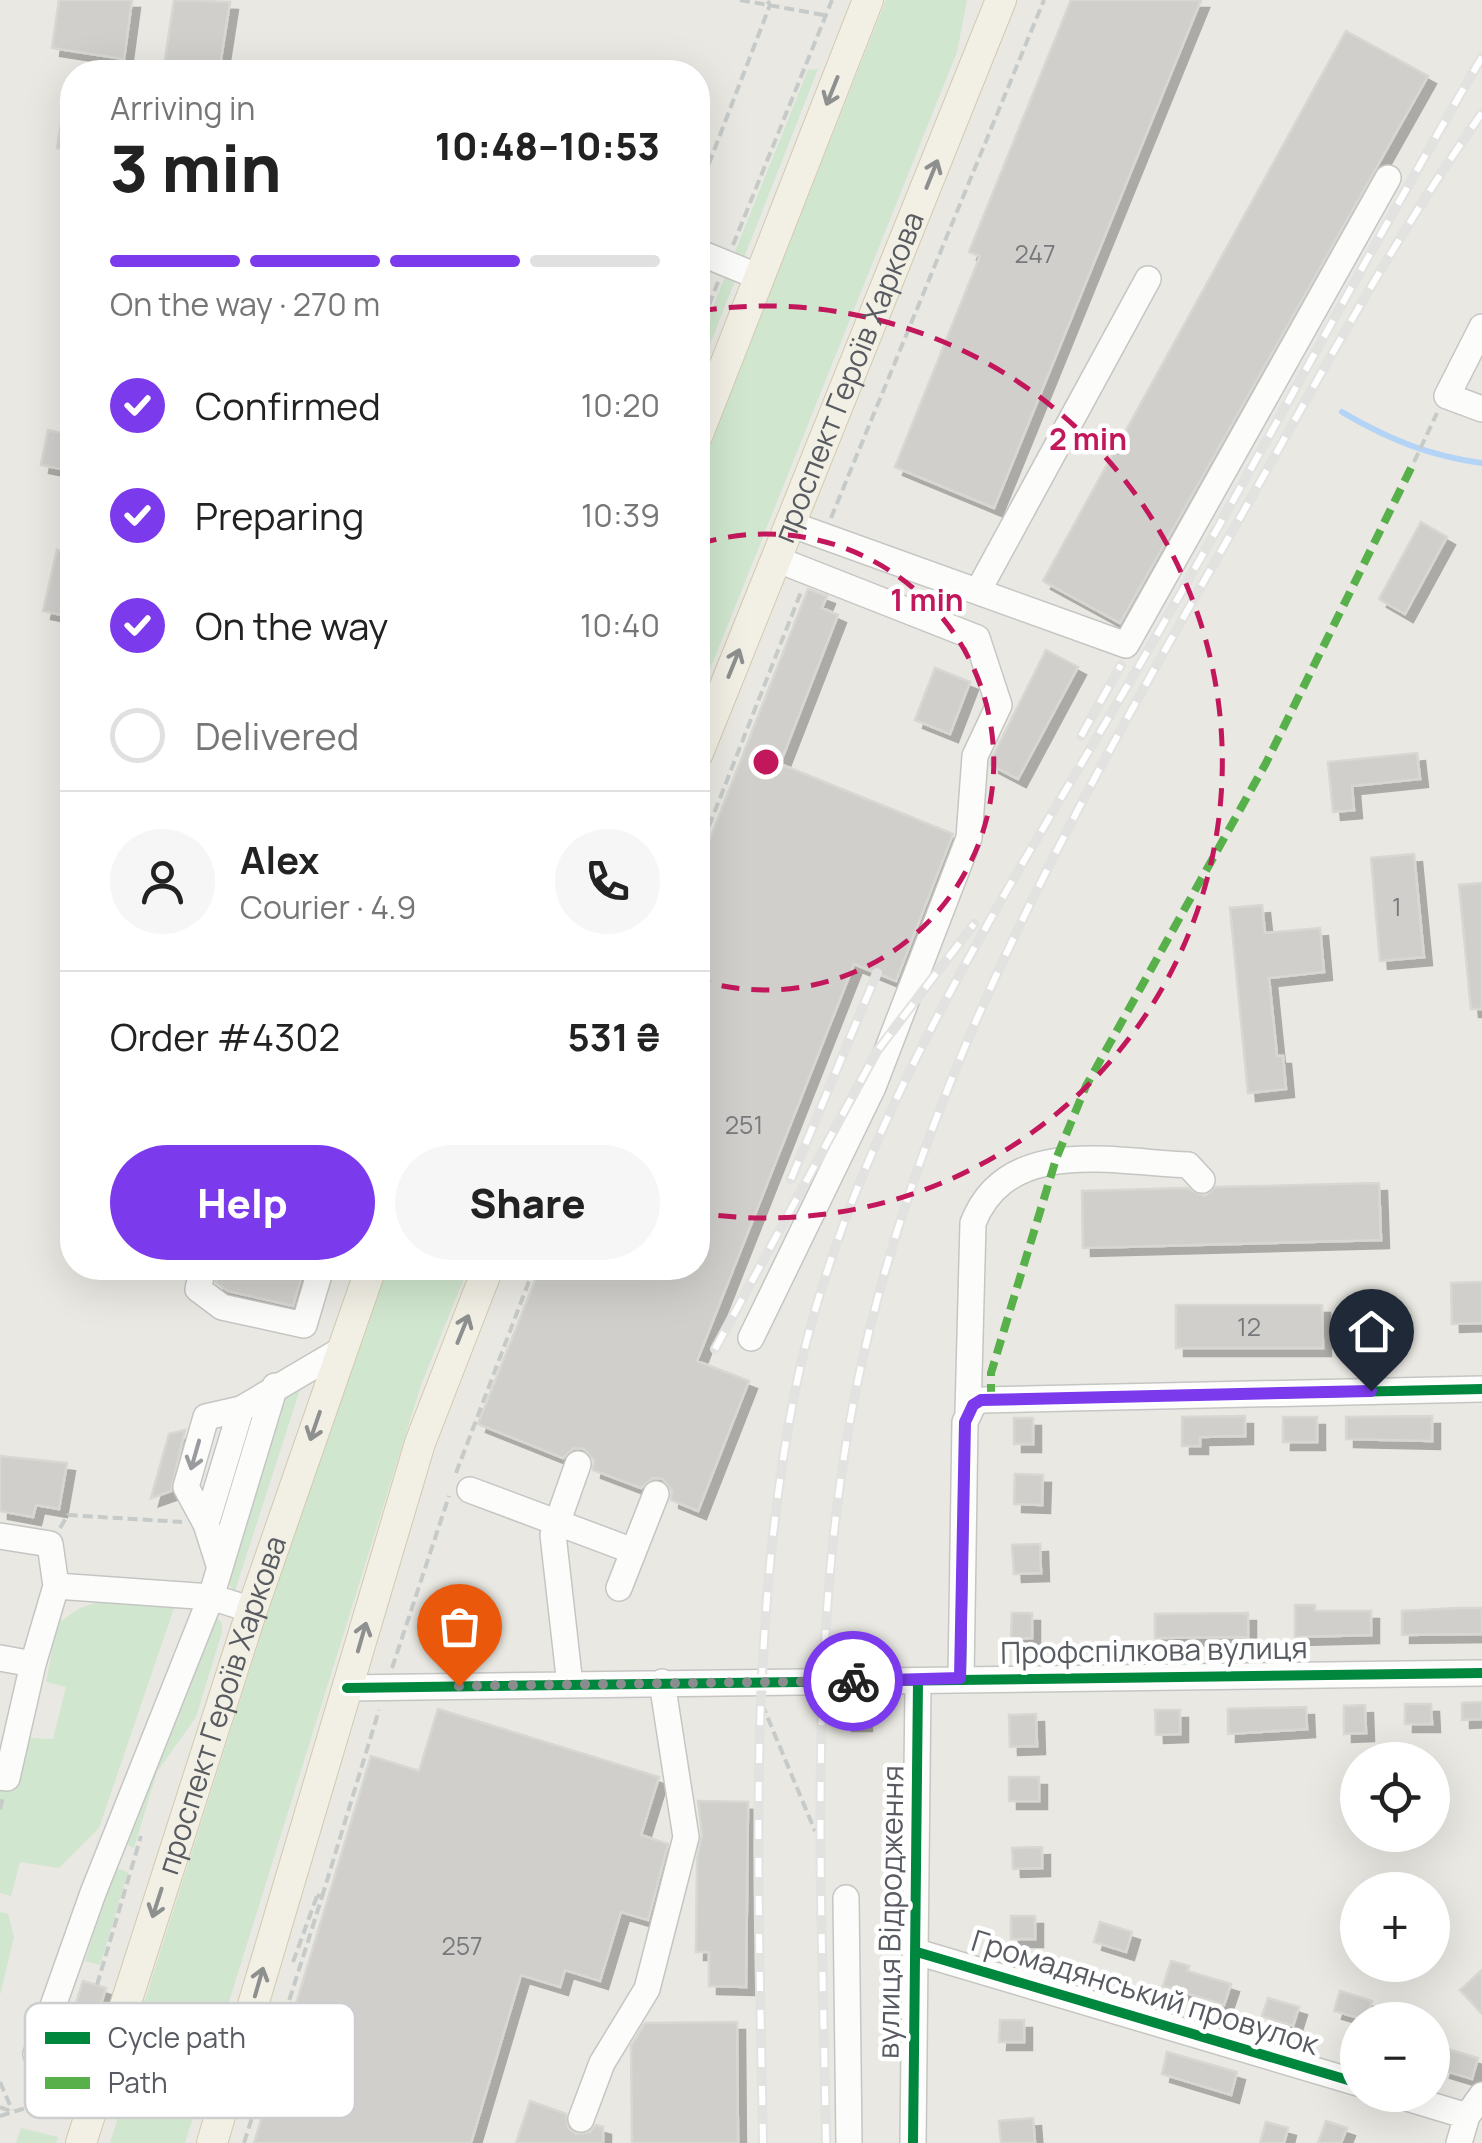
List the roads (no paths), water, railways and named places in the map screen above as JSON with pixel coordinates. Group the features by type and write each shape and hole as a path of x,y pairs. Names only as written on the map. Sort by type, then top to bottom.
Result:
{"main road":[{"path":"710,403 868,0"},
{"path":"982,48 984,0"},
{"path":"982,48 992,0"},
{"name":"проспект Героїв Харкова","path":"710,723 1001,0"},
{"name":"проспект Героїв Харкова","path":"126,2003 252,1610 367,1280"},
{"path":"254,2003 424,1431 483,1280"},
{"name":"проспект Героїв Харкова","path":"81,2143 89,2118"},
{"path":"212,2143 219,2118"}],"street":[{"path":"790,524 1126,644 1388,178"},
{"path":"710,257 759,277"},
{"path":"978,591 1148,279"},
{"path":"1482,327 1447,396 1482,409"},
{"path":"751,1338 873,1088 969,838 975,756 999,705 977,638 776,559"},
{"path":"960,1678 971,1409 973,1223 982,1200 1002,1180 1026,1166 1056,1160 1188,1165 1202,1180"},
{"path":"200,1280 198,1289 222,1307 304,1325 317,1280"},
{"path":"220,1568 206,1524 242,1409 341,1350"},
{"path":"54,2003 93,1892 211,1597 275,1386"},
{"path":"971,1409 991,1399 1482,1389"},
{"path":"570,1684 554,1566 556,1522 578,1464"},
{"path":"470,1490 634,1551"},
{"path":"620,1588 656,1494"},
{"path":"0,1536 50,1544 56,1586 33,1664 8,1778 0,1776"},
{"path":"56,1586 211,1597 252,1610"},
{"path":"0,1658 33,1664"},
{"name":"Профспілкова вулиця","path":"347,1688 1482,1673"},
{"path":"580,2119 602,2063 647,1989 686,1837 662,1682"},
{"name":"вулиця Відродження","path":"914,2143 918,1682"},
{"path":"846,1898 848,2143"},
{"name":"Громадянський провулок","path":"917,1952 1340,2078"},
{"path":"1459,2143 1474,2106"}],"waterway":[{"path":"1342,412 1409,445 1482,463"}],"railway":[{"path":"763,2143 758,1862 768,1582 794,1396 817,1303 848,1212 885,1123 974,949 1165,620 1482,57"},
{"path":"826,2143 821,1851 824,1655 843,1461 861,1366 890,1255 967,1041 1064,836 1351,322 1482,113"},
{"path":"1081,736 1121,665"},
{"path":"715,1349 877,1051 974,924"},
{"path":"791,1179 877,973"}]}
